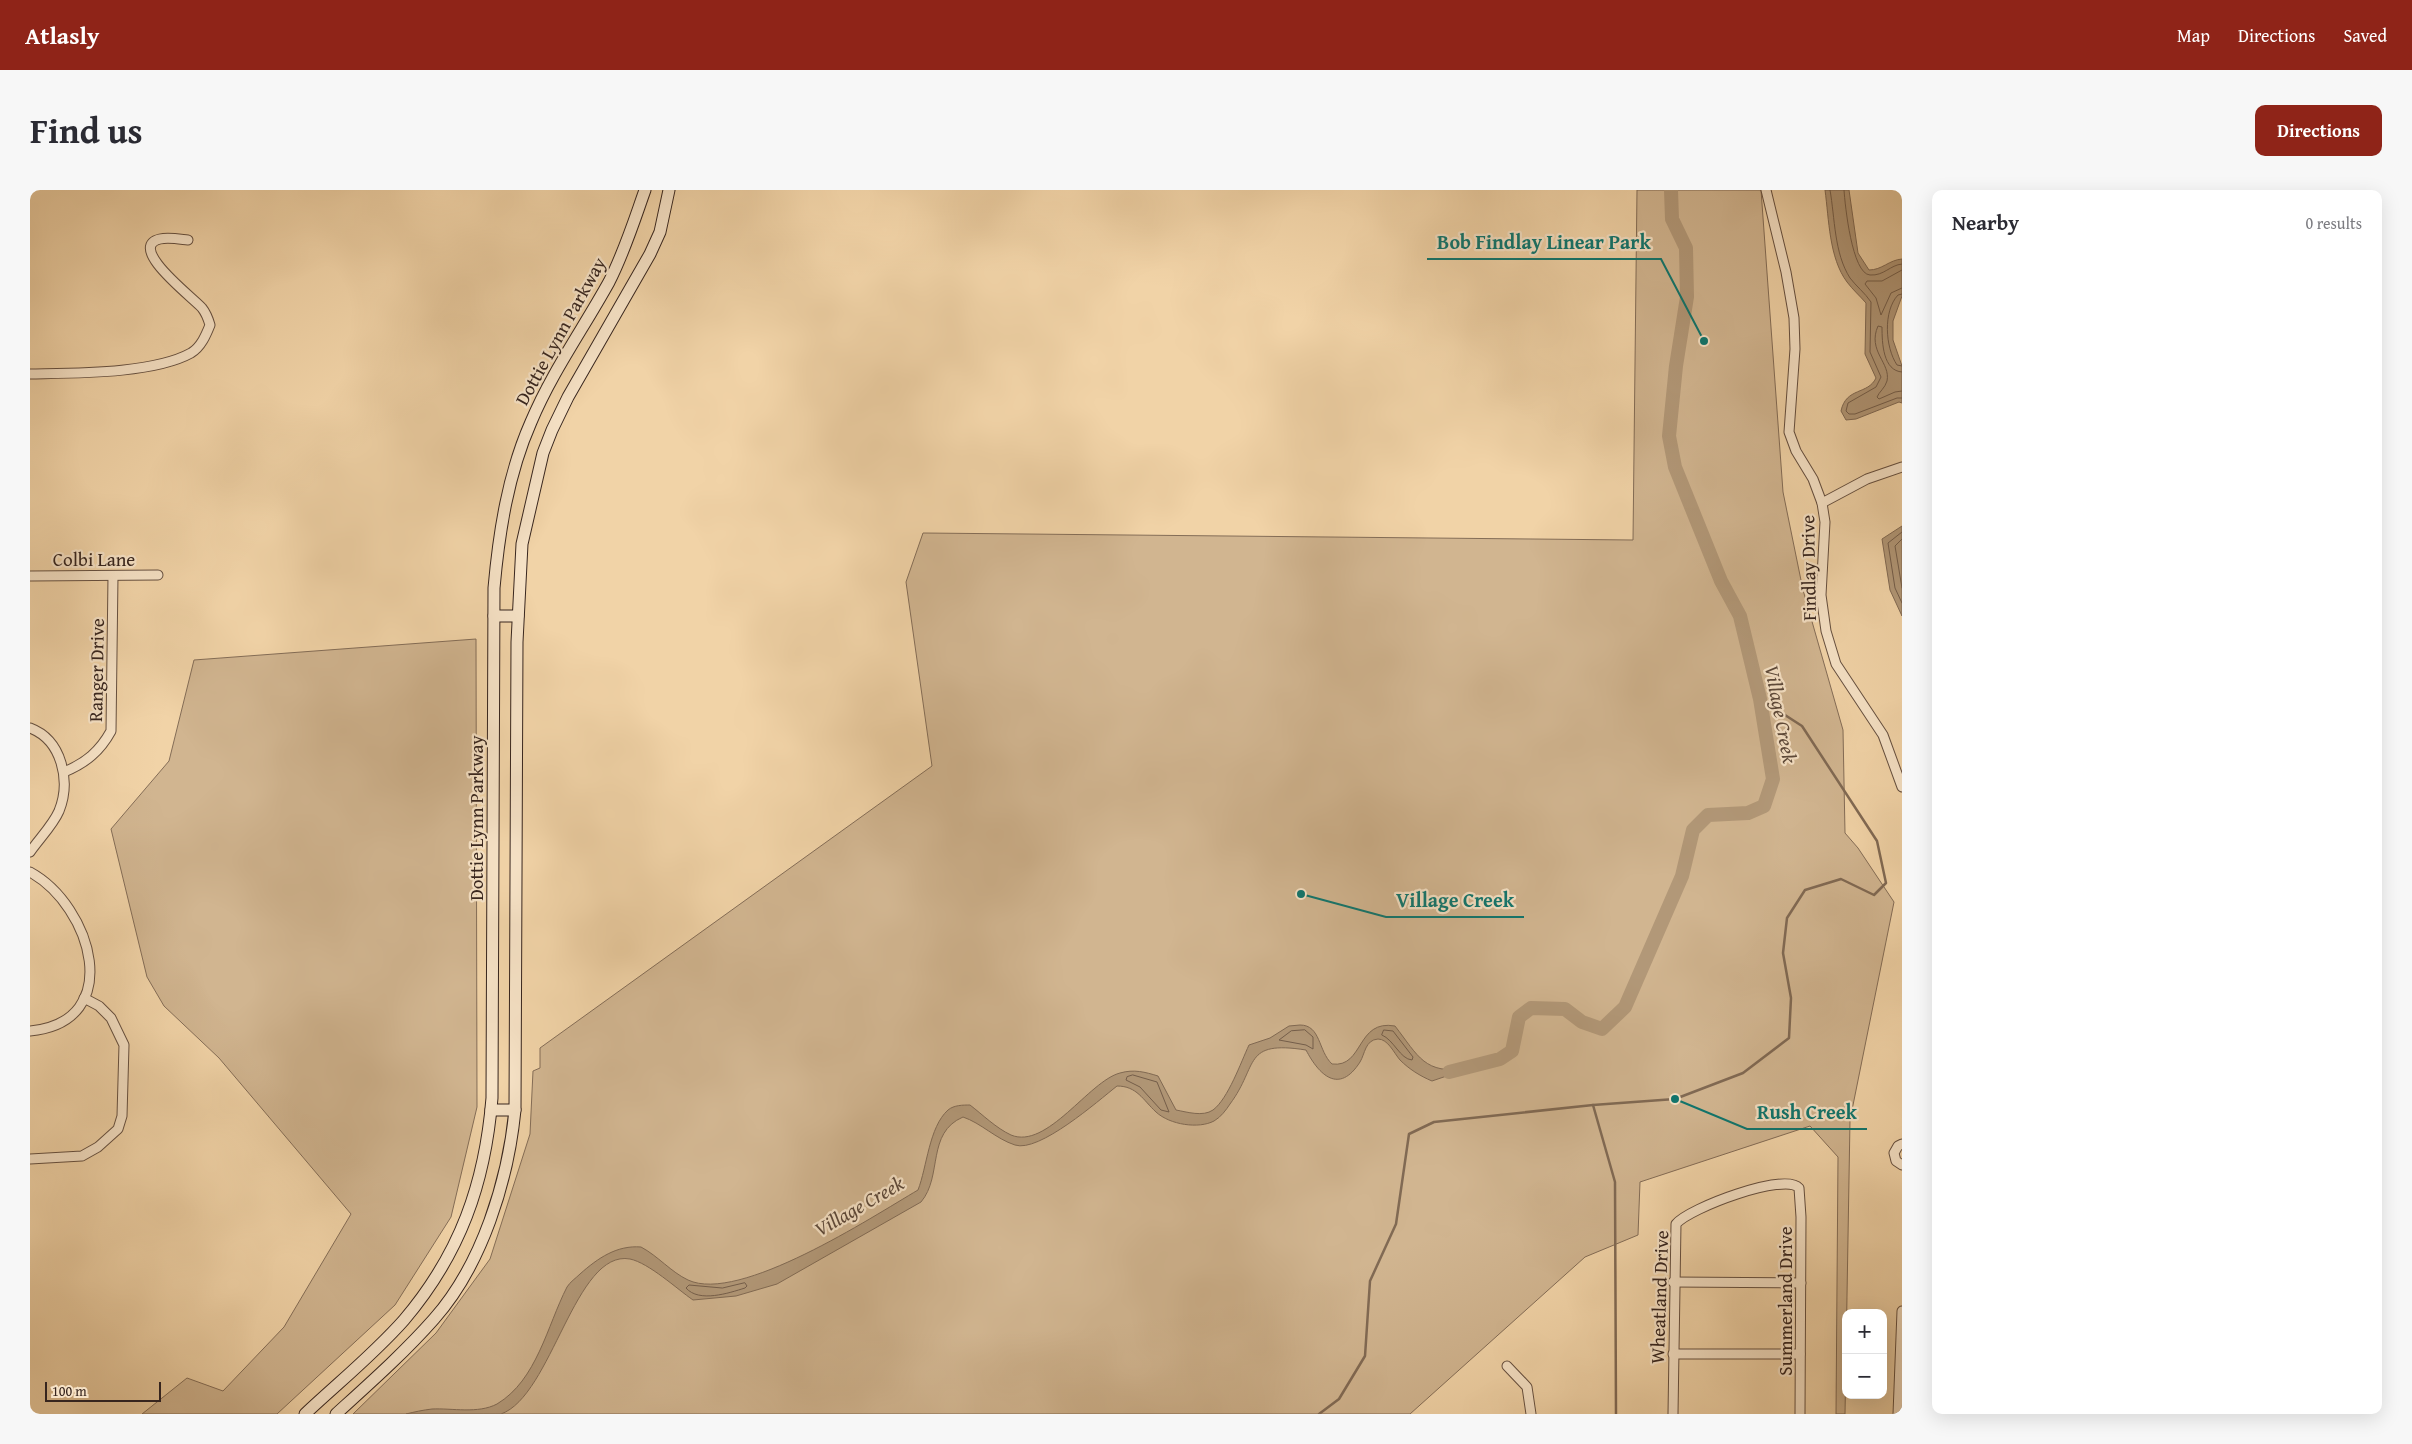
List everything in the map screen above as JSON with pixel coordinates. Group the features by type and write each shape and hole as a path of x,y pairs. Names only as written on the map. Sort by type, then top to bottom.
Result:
{"main road":[{"name":"Dottie Lynn Parkway","path":"305,1414 403,1321 431,1286 453,1250 467,1217 482,1172 489,1136 491,1110 494,616 497,553 502,519 507,494 530,424 559,365 610,280 626,245 645,190"},
{"name":"Dottie Lynn Parkway","path":"336,1414 382,1372 435,1318 477,1251 498,1197 511,1144 514,1110 518,616 522,544 543,453 568,397 650,254 660,232 670,190"},
{"path":"494,616 518,616"},
{"path":"491,1110 514,1110"}],"street":[{"name":"Findlay Drive","path":"1766,190 1786,272 1794,318 1795,349 1790,432 1796,451 1813,479 1822,503 1826,522 1821,594 1826,631 1836,664 1883,735 1902,787"},
{"path":"30,374 154,366 192,352 203,341 210,325 208,316 201,306 174,284 152,254 152,246 156,240 162,238 188,240"},
{"path":"1822,503 1867,479 1902,467"},
{"name":"Colbi Lane","path":"30,576 158,575"},
{"name":"Ranger Drive","path":"64,772 88,760 102,748 111,731 114,576"},
{"path":"30,728 47,739 56,750 64,772 64,792 59,812 30,852"},
{"path":"30,872 58,893 80,927 87,950 91,980 84,998 71,1016 54,1027 30,1031"},
{"path":"30,1159 82,1156 98,1148 118,1128 122,1116 124,1045 111,1018 99,1006 84,998"},
{"path":"1902,1144 1898,1146 1894,1153 1896,1161 1902,1164"},
{"name":"Wheatland Drive","path":"1673,1414 1674,1230 1676,1224 1684,1216 1763,1187 1791,1183 1799,1188"},
{"name":"Summerland Drive","path":"1799,1188 1800,1414"},
{"path":"1674,1282 1800,1283"},
{"path":"1898,1414 1902,1311"},
{"path":"1673,1354 1800,1354"},
{"path":"1507,1366 1527,1387 1531,1414"}],"shaded area":[{"path":"1637,190 1761,190 1783,492 1803,590 1843,730 1845,833 1858,848 1894,902 1850,1120 1847,1309 1842,1309 1842,1399 1845,1399 1845,1414 1836,1414 1838,1157 1810,1126 1640,1182 1638,1235 1585,1257 1410,1414 353,1414 436,1333 490,1259 530,1134 533,1071 540,1068 540,1048 932,766 906,582 923,533 1633,540"},
{"path":"476,639 477,1107 451,1217 395,1305 277,1414 142,1414 187,1378 223,1391 284,1327 351,1214 219,1058 164,1006 147,977 111,829 169,761 194,660"}],"water":[{"path":"1825,190 1849,190 1858,253 1869,270 1874,270 1902,259 1902,296 1893,321 1893,340 1902,366 1902,403 1899,402 1856,419 1846,420 1841,411 1844,403 1852,394 1868,387 1876,378 1865,354 1866,303 1847,282 1837,262 1831,238"},
{"path":"1902,526 1902,616 1890,590 1882,539"},
{"path":"1300,1025 1312,1029 1327,1059 1332,1064 1342,1063 1350,1059 1366,1036 1373,1030 1382,1026 1395,1026 1417,1055 1432,1066 1441,1069 1467,1069 1432,1081 1419,1075 1407,1066 1385,1041 1378,1039 1370,1042 1360,1062 1352,1072 1345,1078 1337,1079 1330,1078 1323,1073 1306,1050 1271,1049 1261,1052 1255,1059 1227,1109 1214,1121 1201,1125 1177,1123 1169,1120 1156,1112 1135,1091 1130,1088 1117,1086 1053,1134 1025,1145 1015,1145 1008,1142 963,1117 951,1124 944,1133 939,1144 928,1192 921,1202 777,1284 736,1296 693,1300 638,1261 630,1259 611,1262 594,1276 578,1299 535,1381 519,1402 501,1414 406,1414 432,1409 482,1409 497,1404 511,1394 522,1381 540,1351 568,1285 587,1268 616,1250 641,1247 688,1280 711,1284 739,1280 805,1254 870,1219 918,1190 937,1126 942,1117 953,1107 970,1105 1005,1132 1025,1137 1039,1133 1053,1124 1108,1079 1120,1073 1135,1071 1158,1076 1176,1110 1205,1113 1213,1110 1224,1098 1249,1045 1270,1038 1289,1026"}],"waterway":[{"name":"Village Creek","path":"1449,1072 1500,1059 1512,1051 1519,1017 1531,1008 1565,1009 1582,1022 1602,1029 1625,1007 1682,876 1693,830 1708,815 1748,813 1764,806 1773,779 1760,699 1740,616 1721,581 1675,467 1669,436 1676,366 1687,297 1686,248 1672,219 1671,190"},
{"path":"1319,1414 1339,1399 1365,1356 1370,1281 1396,1224 1409,1134 1434,1122 1593,1105 1675,1099 1743,1073 1789,1038 1791,998 1783,953 1787,918 1805,890 1841,879 1874,895 1886,883 1877,841 1802,726 1760,699"},
{"path":"1593,1105 1615,1182 1616,1414"}],"place":[{"name":"Bob Findlay Linear Park","path":"1704,341"},
{"name":"Village Creek","path":"1301,894"},
{"name":"Rush Creek","path":"1675,1099"}]}
